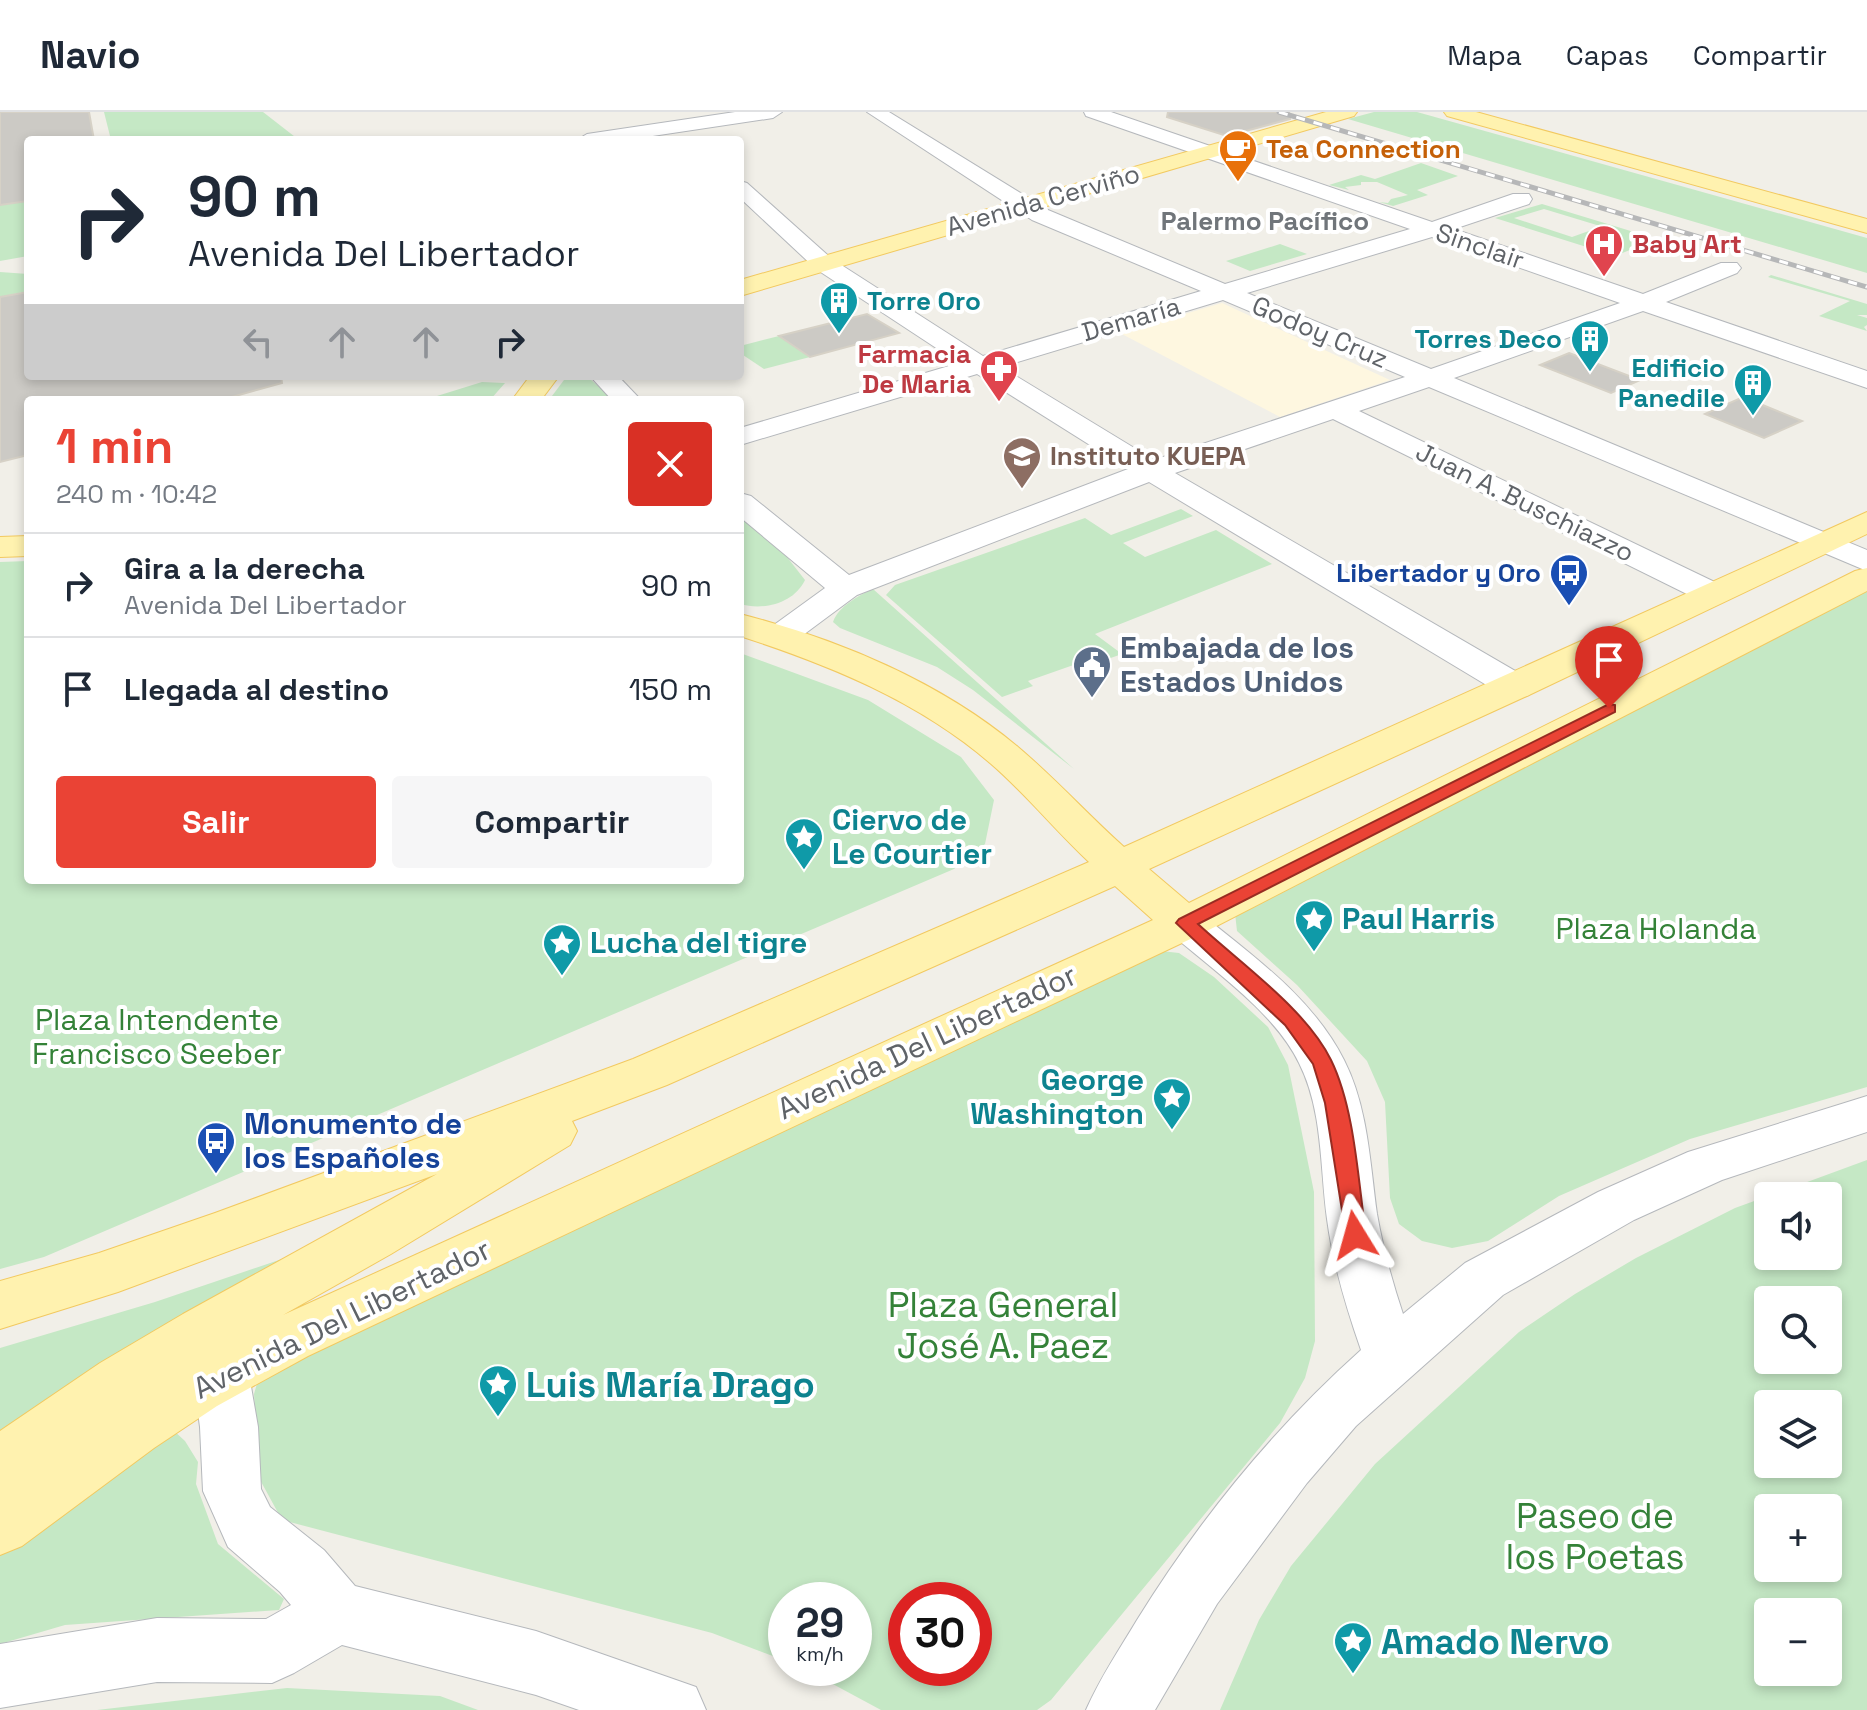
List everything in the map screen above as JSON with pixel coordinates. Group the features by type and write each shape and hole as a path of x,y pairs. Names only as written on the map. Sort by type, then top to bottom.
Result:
{"main road":[{"name":"Avenida Cerviño","path":"744,287 1347,112"},
{"path":"1454,112 1867,226"},
{"path":"529,396 542,380"},
{"name":"Avenida Del Libertador","path":"0,1305 99,1276 234,1229 650,1072 1516,687 1867,522"},
{"path":"0,547 24,546"},
{"name":"Avenida Del Libertador","path":"0,1525 133,1429 221,1375 288,1339 1185,923 1867,578"},
{"path":"744,626 876,676 957,721 1002,753 1118,866 1185,923"},
{"name":"Avenida Del Libertador","path":"0,1466 121,1381 203,1331 372,1238 650,1072"}],"street":[{"path":"655,112 680,134"},
{"path":"649,136 680,134 773,112"},
{"name":"Godoy Cruz","path":"876,112 1024,206 1867,561"},
{"name":"Sinclair","path":"1093,112 1867,380"},
{"path":"744,191 824,264 980,365 1151,471 1516,687"},
{"name":"Demaría","path":"744,436 1431,230 1521,199"},
{"path":"779,637 845,588 1151,471 1430,378 1642,303 1729,268"},
{"path":"607,380 623,396"},
{"name":"Juan A. Buschiazzo","path":"1336,410 1713,594"},
{"path":"744,505 845,588"},
{"path":"1185,923 1292,1020 1322,1062 1335,1103 1355,1235 1369,1296 1391,1357"},
{"path":"1119,1710 1195,1583 1244,1518 1336,1408 1484,1279 1616,1206 1705,1166 1867,1114"},
{"path":"221,1375 229,1427 232,1491 249,1527 302,1571 337,1613 536,1663 673,1710"},
{"path":"0,1676 157,1650 272,1651 337,1613"}],"shaded area":[{"path":"1222,303 1390,380 1280,417 1120,333"}],"green space":[{"path":"104,112 263,112 294,136 110,136"},
{"path":"1374,112 1417,112 1867,238 1867,273 1348,119"},
{"path":"24,163 24,257 0,261 0,165"},
{"path":"1421,163 1458,176 1417,190 1428,195 1393,206 1379,202 1388,203 1391,199 1408,195 1377,182 1361,182 1361,185 1345,187 1349,190 1329,185 1361,175 1375,179"},
{"path":"1542,204 1657,239 1615,256 1495,218","holes":["1544,209 1600,226 1572,237 1514,218"]},
{"path":"1280,244 1307,254 1250,271 1226,261"},
{"path":"0,272 24,274 24,292 0,297"},
{"path":"1771,275 1867,304 1867,315 1857,315 1867,318 1864,327 1867,331 1819,316 1850,301 1768,277"},
{"path":"779,336 810,357 764,369 744,356 744,345"},
{"path":"564,380 591,380 609,396 552,396"},
{"path":"482,382 505,383 494,396 437,396"},
{"path":"1181,509 1193,516 1123,543 1145,557 1216,530 1272,564 1095,634 1122,654 1088,666 1082,662 1028,681 1033,686 1002,697 886,595 895,585 1085,518 1111,535"},
{"path":"744,519 787,557 805,580 786,600 768,606 744,605"},
{"name":"Plaza Intendente Francisco Seeber","path":"24,561 24,884 744,884 744,654 868,700 961,757 994,800 985,844 954,869 44,1257 0,1269 0,562"},
{"name":"Plaza Holanda","path":"1867,587 1867,1087 1690,1139 1559,1196 1488,1241 1452,1248 1422,1241 1399,1224 1390,1198 1385,1102 1367,1061 1297,985 1237,931 1235,913"},
{"path":"873,589 1074,769 973,690 937,667 840,628 833,622 844,606"},
{"name":"Plaza General José A. Paez","path":"1161,951 1179,953 1214,977 1268,1027 1288,1065 1314,1192 1315,1341 1305,1378 1280,1423 1051,1700 1037,1710 881,1710 836,1686 872,1686 872,1582 768,1582 768,1654 712,1633 282,1520 259,1478 254,1394 260,1373"},
{"name":"Paseo de los Poetas","path":"1867,1160 1867,1710 1220,1710 1259,1620 1291,1566 1375,1464 1519,1332 1636,1258 1754,1201 1754,1270 1842,1270 1842,1182 1807,1182"},
{"path":"335,1241 0,1434 0,1348 155,1302"},
{"path":"172,1429 185,1441 198,1462 196,1484 218,1544 284,1599 279,1610 65,1625 0,1644 0,1547"},
{"path":"287,1688 440,1696 478,1710 97,1710"}],"building":[{"path":"0,112 89,112 93,136 24,136 24,202 0,205"},
{"path":"1168,112 1289,112 1290,119 1227,136 1167,117"},
{"path":"24,293 24,380 282,380 282,383 235,396 24,396 24,456 0,462 0,297"},
{"name":"Torre Oro","path":"867,314 899,333 810,357 779,336"},
{"name":"Torres Deco","path":"1569,353 1640,380 1611,393 1540,365"},
{"name":"Edificio Panedile","path":"1743,397 1802,421 1764,438 1705,414"}],"railway":[{"path":"1279,112 1867,287"}],"place":[{"name":"Tea Connection","path":"1238,183"},
{"name":"Baby Art","path":"1604,278"},
{"name":"Torre Oro","path":"839,335"},
{"name":"Torres Deco","path":"1590,373"},
{"name":"Farmacia De Maria","path":"999,403"},
{"name":"Edificio Panedile","path":"1753,417"},
{"name":"Instituto KUEPA","path":"1022,490"},
{"name":"Libertador y Oro","path":"1569,607"},
{"name":"Embajada de los Estados Unidos","path":"1092,699"},
{"name":"Ciervo de Le Courtier","path":"804,871"},
{"name":"Paul Harris","path":"1314,953"},
{"name":"Lucha del tigre","path":"562,977"},
{"name":"George Washington","path":"1172,1131"},
{"name":"Monumento de los Españoles","path":"216,1175"},
{"name":"Luis María Drago","path":"498,1418"},
{"name":"Amado Nervo","path":"1353,1675"}],"district":[{"name":"Palermo Pacífico","path":"1265,221"}],"route":[{"path":"1355,1235 1335,1103 1322,1062 1292,1020 1185,923 1609,708"}]}
